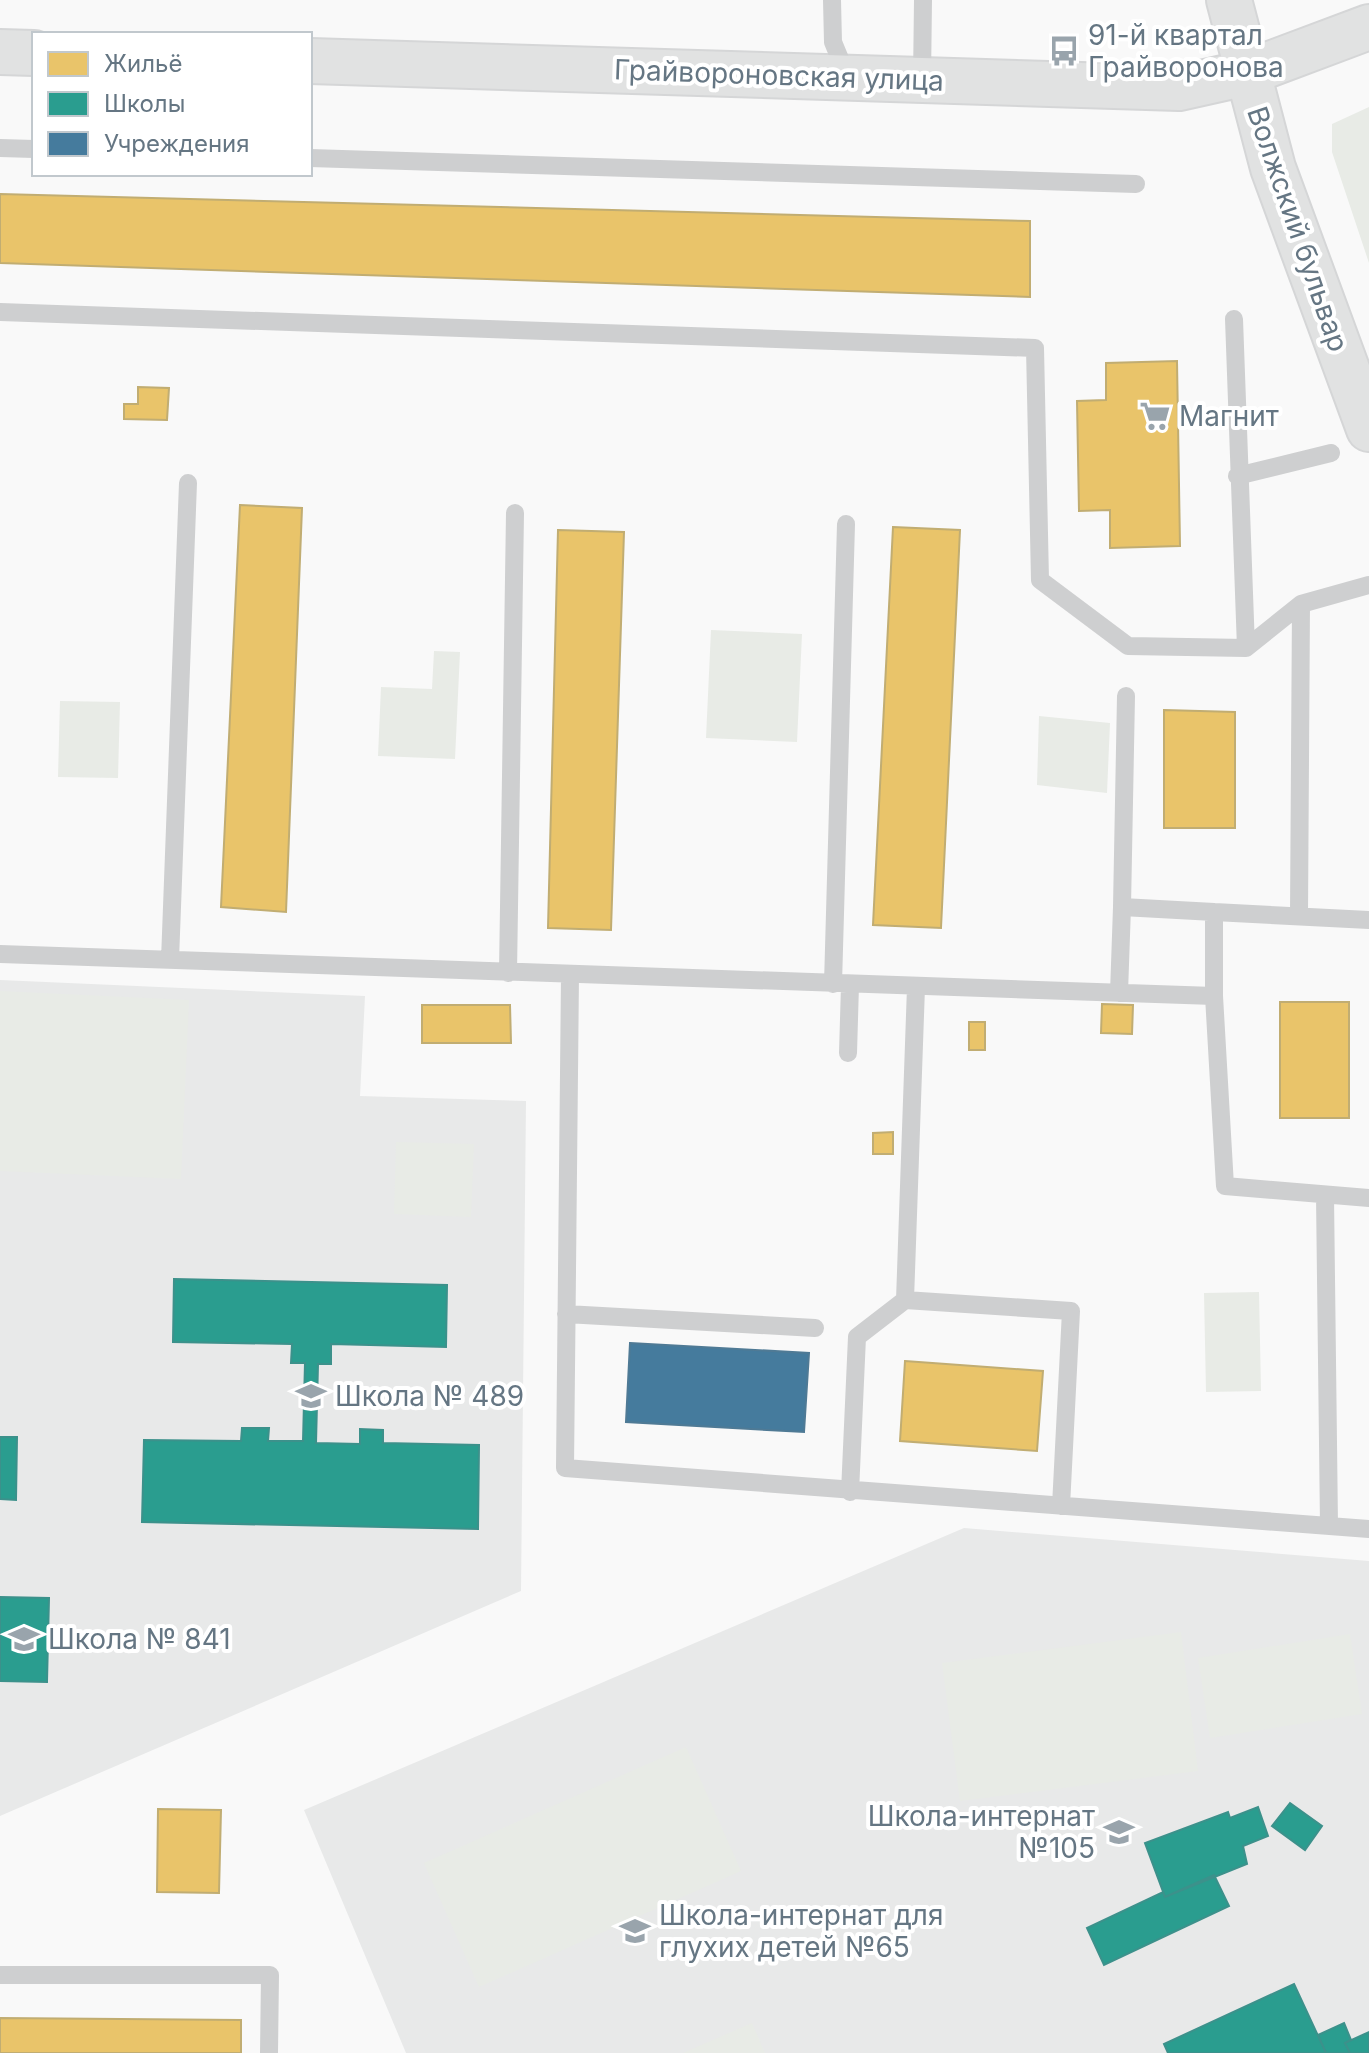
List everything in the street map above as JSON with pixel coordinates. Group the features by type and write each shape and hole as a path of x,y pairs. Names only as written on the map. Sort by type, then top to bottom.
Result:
{"main road":[{"name":"Волжский бульвар","path":"1229,0 1273,168 1369,429"},
{"name":"Грайвороновская улица","path":"312,61 1179,88 1246,73 1369,27"},
{"path":"0,52 32,53"}],"lane":[{"path":"832,0 833,42 847,76"},
{"path":"922,80 923,0"},
{"path":"0,148 32,149"},
{"path":"312,158 1136,184"},
{"path":"0,312 1035,348 1040,580 1128,646 1246,648 1301,604 1369,585"},
{"path":"1234,319 1237,476 1246,648"},
{"path":"1237,476 1331,453"},
{"path":"170,960 188,483"},
{"path":"508,973 515,513"},
{"path":"846,524 842,985 848,1053"},
{"path":"1299,914 1301,604"},
{"path":"1119,993 1126,696"},
{"path":"1122,907 1369,920"},
{"path":"1214,912 1214,996 1225,1186 1369,1198"},
{"path":"0,954 1214,996"},
{"path":"570,975 565,1468 1369,1529"},
{"path":"905,1300 916,987"},
{"path":"1325,1196 1329,1525"},
{"path":"850,1492 857,1337 905,1300 1071,1311 1061,1506"},
{"path":"566,1314 815,1328"},
{"path":"0,1975 270,1975 269,2053"}],"shaded area":[{"path":"1369,107 1369,263 1332,152 1332,124"},
{"path":"711,630 802,634 797,742 706,738"},
{"path":"434,651 460,652 455,759 378,756 381,687 432,689"},
{"path":"60,701 120,702 118,778 58,777"},
{"path":"1039,716 1110,723 1107,793 1037,785"},
{"path":"0,980 365,996 360,1096 526,1101 521,1591 0,1816"},
{"path":"0,991 189,1000 181,1179 0,1171"},
{"path":"396,1142 474,1144 471,1217 394,1214"},
{"path":"1259,1292 1261,1391 1206,1392 1204,1293"},
{"path":"964,1528 1369,1561 1369,2053 406,2053 304,1810"},
{"path":"1181,1632 1198,1771 960,1801 942,1663"},
{"path":"1350,1634 1362,1714 1210,1738 1198,1658"},
{"path":"686,1747 741,1871 479,1987 424,1863"},
{"path":"752,2023 765,2053 683,2053"}],"building: Жильё":[{"path":"0,194 1030,221 1030,297 0,263"},
{"path":"1177,361 1180,546 1110,548 1110,510 1079,511 1077,401 1106,400 1106,363"},
{"path":"138,387 169,388 167,420 124,419 124,404 138,404"},
{"path":"240,505 302,508 286,912 221,907"},
{"path":"893,527 960,530 941,928 873,925"},
{"path":"558,530 624,532 611,930 548,928"},
{"path":"1164,710 1235,712 1235,828 1164,828"},
{"path":"1280,1002 1349,1002 1349,1118 1280,1118"},
{"path":"1102,1004 1133,1005 1132,1034 1101,1033"},
{"path":"422,1005 510,1005 511,1043 422,1043"},
{"path":"969,1022 985,1022 985,1050 969,1050"},
{"path":"893,1132 893,1154 873,1154 873,1133"},
{"path":"905,1361 1043,1371 1037,1451 900,1441"},
{"path":"158,1809 221,1810 219,1893 157,1892"},
{"path":"0,2018 241,2020 241,2053 0,2053"}],"building: Школы":[{"name":"Школа № 489","path":"174,1279 447,1285 446,1347 331,1344 331,1364 318,1364 316,1443 360,1444 360,1429 383,1430 383,1443 479,1445 478,1529 142,1522 144,1440 241,1441 242,1428 269,1428 268,1441 303,1441 305,1363 291,1363 292,1344 173,1342"},
{"path":"0,1437 17,1437 16,1500 0,1499"},
{"name":"Школа № 841","path":"0,1597 49,1598 47,1682 0,1681"},
{"path":"1290,1803 1322,1826 1305,1850 1272,1826"},
{"path":"1258,1807 1268,1836 1243,1846 1247,1864 1165,1897 1145,1843 1228,1812 1230,1818"},
{"path":"1214,1875 1229,1906 1104,1965 1087,1928 1163,1892 1165,1897"},
{"path":"1294,1984 1326,2053 1168,2053 1164,2044"},
{"path":"1344,2023 1351,2040 1345,2043 1350,2053 1326,2053 1318,2035"},
{"path":"1369,2032 1369,2053 1350,2053 1345,2043"}],"building: Учреждения":[{"path":"630,1343 809,1353 804,1432 626,1422"}],"place":[{"name":"91-й квартал Грайворонова","path":"1064,51"},
{"name":"Магнит","path":"1155,416"},
{"name":"Школа № 489","path":"311,1396"},
{"name":"Школа № 841","path":"24,1639"},
{"name":"Школа-интернат №105","path":"1119,1832"},
{"name":"Школа-интернат для глухих детей №65","path":"635,1931"}]}
